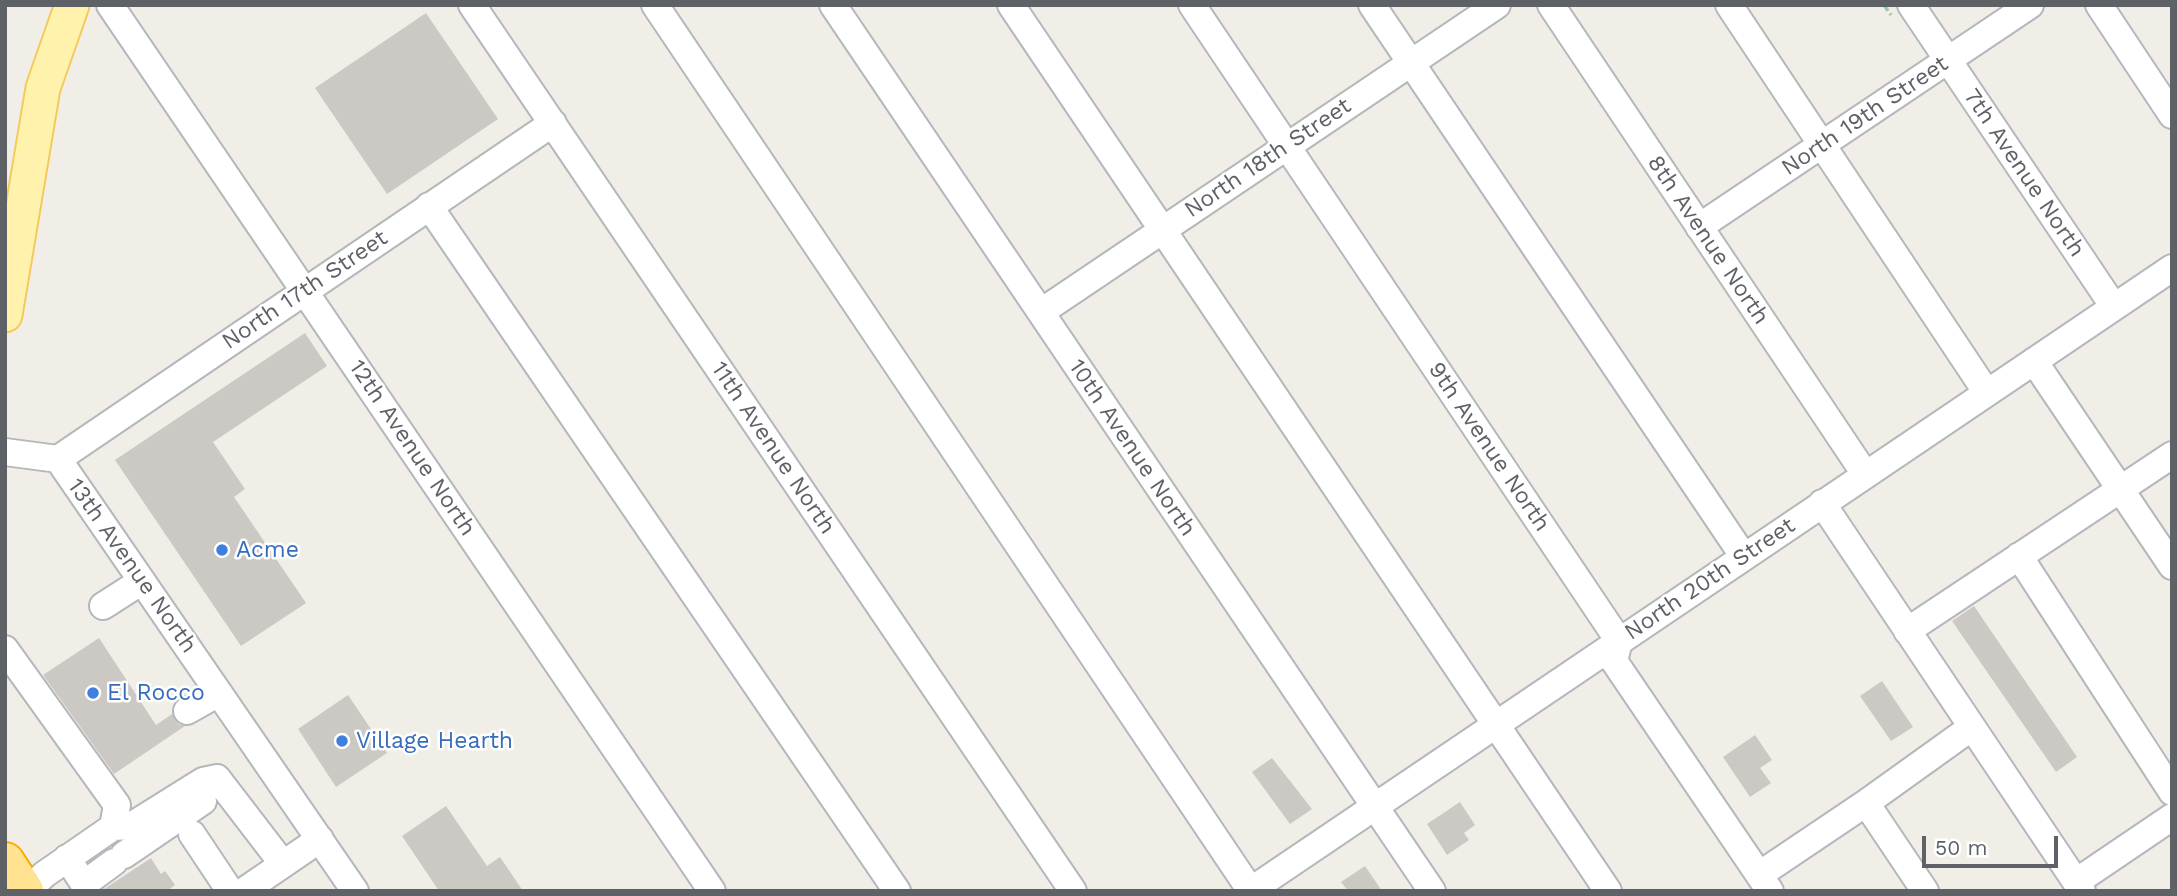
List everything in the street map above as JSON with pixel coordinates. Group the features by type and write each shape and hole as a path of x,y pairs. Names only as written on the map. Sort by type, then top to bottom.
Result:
{"highway":[{"path":"5,862 25,891"}],"main road":[{"path":"5,315 43,88 72,5"}],"street":[{"name":"12th Avenue North","path":"110,5 712,891"},
{"name":"11th Avenue North","path":"472,5 1073,891"},
{"path":"655,5 1250,891"},
{"name":"10th Avenue North","path":"833,5 1432,891"},
{"path":"1011,5 1608,891"},
{"name":"9th Avenue North","path":"1192,5 1619,641 1614,661 1764,883"},
{"path":"1372,5 1744,557"},
{"name":"North 18th Street","path":"1041,312 1286,144 1497,5"},
{"name":"8th Avenue North","path":"1551,5 1865,474"},
{"path":"1729,5 1987,393"},
{"name":"7th Avenue North","path":"1911,5 2114,307"},
{"name":"North 19th Street","path":"1699,227 2031,5"},
{"path":"2099,5 2172,115"},
{"name":"North 17th Street","path":"58,458 552,123"},
{"path":"429,206 897,891"},
{"name":"North 20th Street","path":"1250,891 2172,268"},
{"path":"2034,361 2172,566"},
{"name":"13th Avenue North","path":"5,452 58,458 320,839 349,888"},
{"path":"1907,631 2172,455"},
{"path":"1822,503 2079,886 2172,817"},
{"path":"2019,556 2172,792"},
{"path":"103,606 142,581"},
{"path":"5,649 117,805 113,827"},
{"path":"187,711 219,693"},
{"path":"1764,883 1866,803 1972,727"},
{"path":"25,891 113,827 131,826 203,781 217,778 232,794 283,864"},
{"path":"67,858 84,888 119,859 212,795 226,791 232,794"},
{"path":"1866,803 1925,891"},
{"path":"192,834 230,891"},
{"path":"244,891 320,839"}],"building":[{"path":"426,13 498,119 387,194 315,88"},
{"name":"Acme","path":"305,333 327,366 213,442 245,489 234,497 306,603 241,646 115,460"},
{"path":"1974,606 2077,757 2056,772 1952,621"},
{"name":"El Rocco","path":"99,638 156,725 172,714 178,724 185,726 114,774 43,675"},
{"path":"1882,681 1913,727 1891,741 1860,696"},
{"name":"Village Hearth","path":"348,695 387,753 336,787 298,729"},
{"path":"1755,735 1772,760 1760,768 1771,783 1750,797 1723,757"},
{"path":"1272,758 1312,809 1290,824 1252,772"},
{"path":"1460,802 1475,825 1464,833 1469,840 1447,855 1427,824"},
{"path":"446,806 487,866 500,857 523,891 439,891 402,836"},
{"path":"151,858 161,874 165,871 175,885 167,891 101,891"},
{"path":"1365,866 1382,891 1348,891 1341,882"}],"place":[{"name":"Acme","path":"222,550"},
{"name":"El Rocco","path":"93,693"},
{"name":"Village Hearth","path":"342,741"}]}
